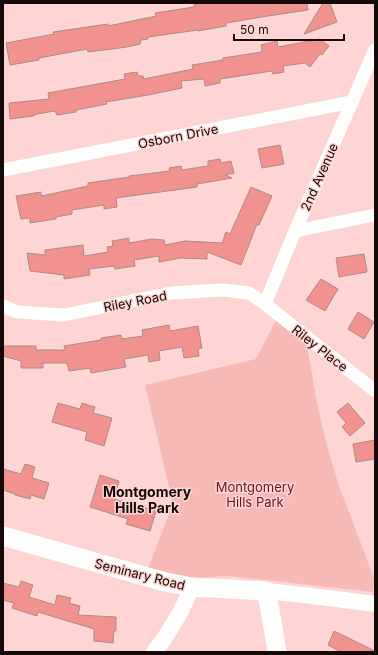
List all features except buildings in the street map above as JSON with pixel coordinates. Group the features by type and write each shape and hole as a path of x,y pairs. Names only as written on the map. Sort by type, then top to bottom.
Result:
{"main road":[{"name":"Seminary Road","path":"3,536 165,582 192,587 266,591"},
{"path":"266,591 277,652"}],"street":[{"name":"2nd Avenue","path":"265,304 295,231 375,50"},
{"name":"Osborn Drive","path":"3,170 352,102"},
{"path":"295,231 375,215"},
{"name":"Riley Road","path":"3,306 17,312 64,315 170,293 223,290 249,293 265,304"},
{"name":"Riley Place","path":"265,304 375,391"},
{"path":"154,652 180,613 192,587"},
{"path":"266,591 375,604"}],"green space":[{"name":"Montgomery Hills Park","path":"276,320 307,345 317,403 327,446 338,483 374,578 373,592 229,576 194,578 148,568 173,504 145,385 256,359"}],"district":[{"name":"Montgomery Hills Park","path":"147,500"}]}
